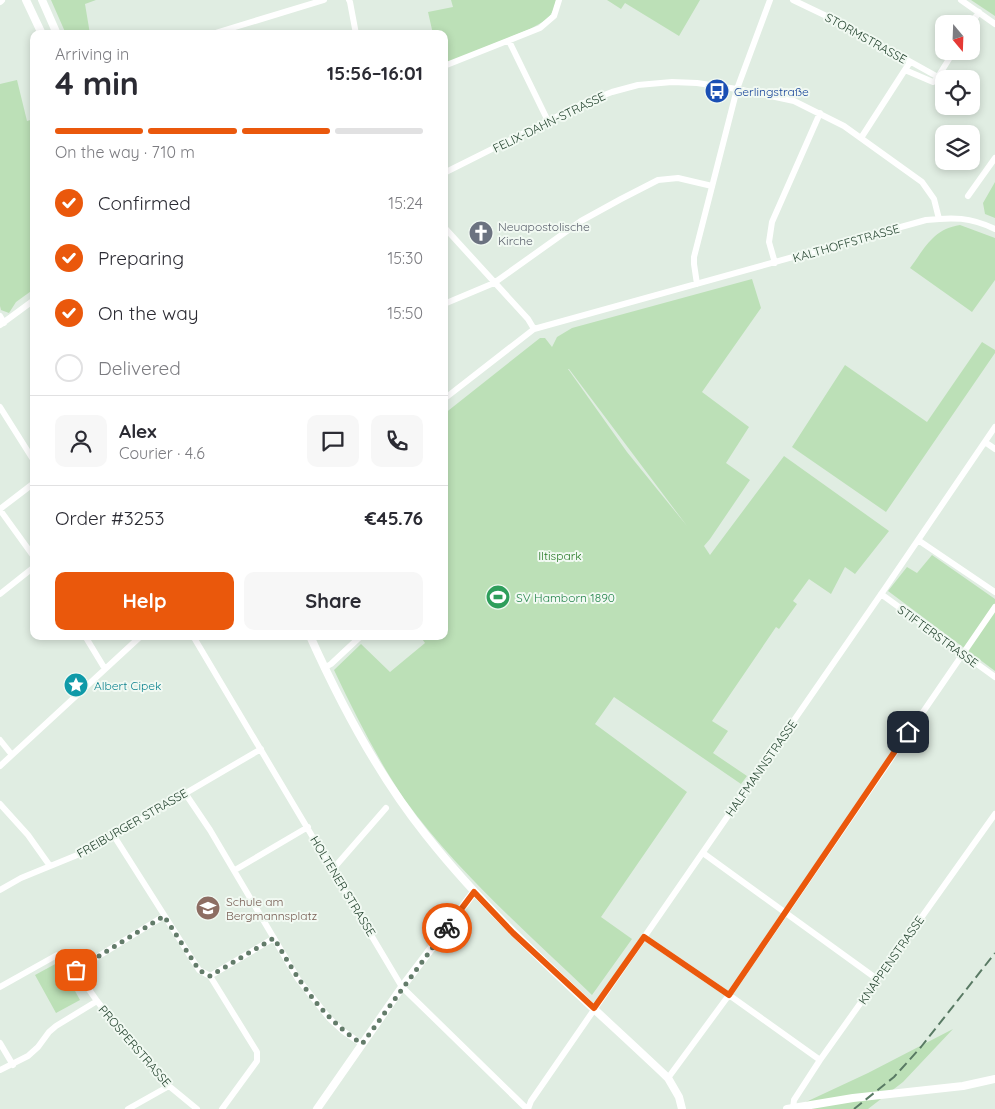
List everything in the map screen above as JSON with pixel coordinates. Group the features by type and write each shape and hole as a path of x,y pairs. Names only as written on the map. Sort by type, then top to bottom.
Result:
{"street":[{"path":"26,0 40,30"},
{"path":"42,0 55,30"},
{"path":"225,30 324,0"},
{"path":"348,0 355,30"},
{"path":"448,64 509,41 547,23 557,10 559,0"},
{"path":"448,396 534,329 697,284 694,257 737,88 770,0"},
{"name":"STORMSTRASSE","path":"793,0 840,23 935,75"},
{"path":"961,0 995,24"},
{"path":"509,41 548,121"},
{"path":"861,138 910,62"},
{"name":"STORMSTRASSE","path":"905,70 928,81 933,82 935,80"},
{"name":"FELIX-DAHN-STRASSE","path":"448,171 586,102 612,92 638,85 672,82 697,83 737,88 794,101 820,113 861,138 922,182 934,199 939,219"},
{"path":"775,263 770,242 772,222 820,113"},
{"path":"968,196 995,158"},
{"path":"448,302 494,282 581,221 621,198 658,180 678,178 712,186"},
{"name":"KALTHOFFSTRASSE","path":"697,284 926,220 950,218 972,220 995,229"},
{"path":"448,231 528,319 534,329"},
{"path":"0,316 2,324 30,303"},
{"path":"0,407 30,455"},
{"name":"HALFMANNSTRASSE","path":"528,1109 531,1101 594,1008 703,853 995,427"},
{"path":"985,442 995,449"},
{"path":"30,487 0,510 30,551"},
{"path":"918,540 995,592"},
{"path":"0,594 30,570"},
{"name":"STIFTERSTRASSE","path":"881,594 995,677"},
{"path":"668,1078 729,995 962,653 995,608"},
{"path":"87,640 105,669"},
{"path":"0,766 137,640"},
{"name":"HOLTENER STRASSE","path":"196,640 402,987 528,1109"},
{"path":"312,640 324,668 358,732 399,799 425,835 474,892 513,933 668,1078 679,1097 682,1109"},
{"path":"324,668 331,664 357,640"},
{"path":"0,740 12,755"},
{"name":"FREIBURGER STRASSE","path":"0,890 21,878 87,851 261,749"},
{"path":"185,793 234,870 298,979 313,999 343,1031 362,1044"},
{"path":"0,804 28,835 50,866"},
{"path":"333,869 386,808"},
{"name":"KNAPPENSTRASSE","path":"790,1109 820,1060 995,814"},
{"path":"234,870 308,827"},
{"path":"114,836 199,970 210,976 258,1057 222,1109"},
{"path":"703,853 877,979"},
{"path":"318,1109 402,987 474,892"},
{"path":"76,970 164,916"},
{"path":"644,937 820,1060"},
{"path":"210,976 274,938"},
{"name":"PROSPERSTRASSE","path":"0,988 61,954 65,955 97,1001 132,1044 169,1086 197,1109"},
{"path":"0,1070 28,1056 56,1026 97,1001"},
{"path":"0,1044 13,1065"},
{"path":"790,1109 853,1098 963,1086 995,1080"},
{"path":"128,1109 169,1086"}],"green space":[{"path":"51,0 96,0 85,4 89,30 64,30"},
{"path":"451,0 556,0 554,9 548,19 530,29 448,62 448,30 432,30 428,12 453,7"},
{"path":"607,0 700,0 679,36 625,3 621,9"},
{"path":"971,0 995,0 995,16"},
{"path":"17,80 27,121 30,120 30,292 16,302 9,313 1,310 0,306 0,84"},
{"path":"995,182 995,218 985,214 983,203"},
{"path":"960,225 995,238 995,280 972,312 910,268 930,240 951,227"},
{"name":"Iltispark","path":"752,279 761,308 702,392 749,427 726,463 750,480 704,546 710,555 784,456 889,531 855,574 845,567 831,594 809,579 793,601 797,604 779,629 776,627 712,721 728,731 713,753 747,776 741,784 614,697 595,724 687,792 601,917 632,939 592,995 494,902 426,827 405,800 385,769 358,720 334,670 361,644 390,672 425,643 423,640 448,640 448,411 540,338 545,338 552,347 557,337 572,328","holes":["568,369 569,369 687,526 627,452"]},
{"path":"982,342 995,350 995,353 886,512 792,447 845,365 927,422"},
{"path":"932,555 995,599 995,671 888,591 907,567 917,573"},
{"path":"59,962 80,1000 56,1013 35,975"},
{"path":"953,1029 903,1082 868,1109 788,1109 868,1073"}],"railway":[{"path":"854,1109 894,1077 921,1047 995,953"}],"way so far":[{"path":"76,970 164,916 199,970 210,976 274,938 298,979 313,999 343,1031 362,1044 447,928"}],"place":[{"name":"Gerlingstraße","path":"717,91"},
{"name":"Neuapostolische Kirche","path":"481,233"},
{"name":"SV Hamborn 1890","path":"498,597"},
{"name":"Albert Cipek","path":"76,685"},
{"name":"Schule am Bergmannsplatz","path":"208,908"}],"route":[{"path":"447,928 474,892 513,933 594,1008 644,937 729,995 908,732"}]}
